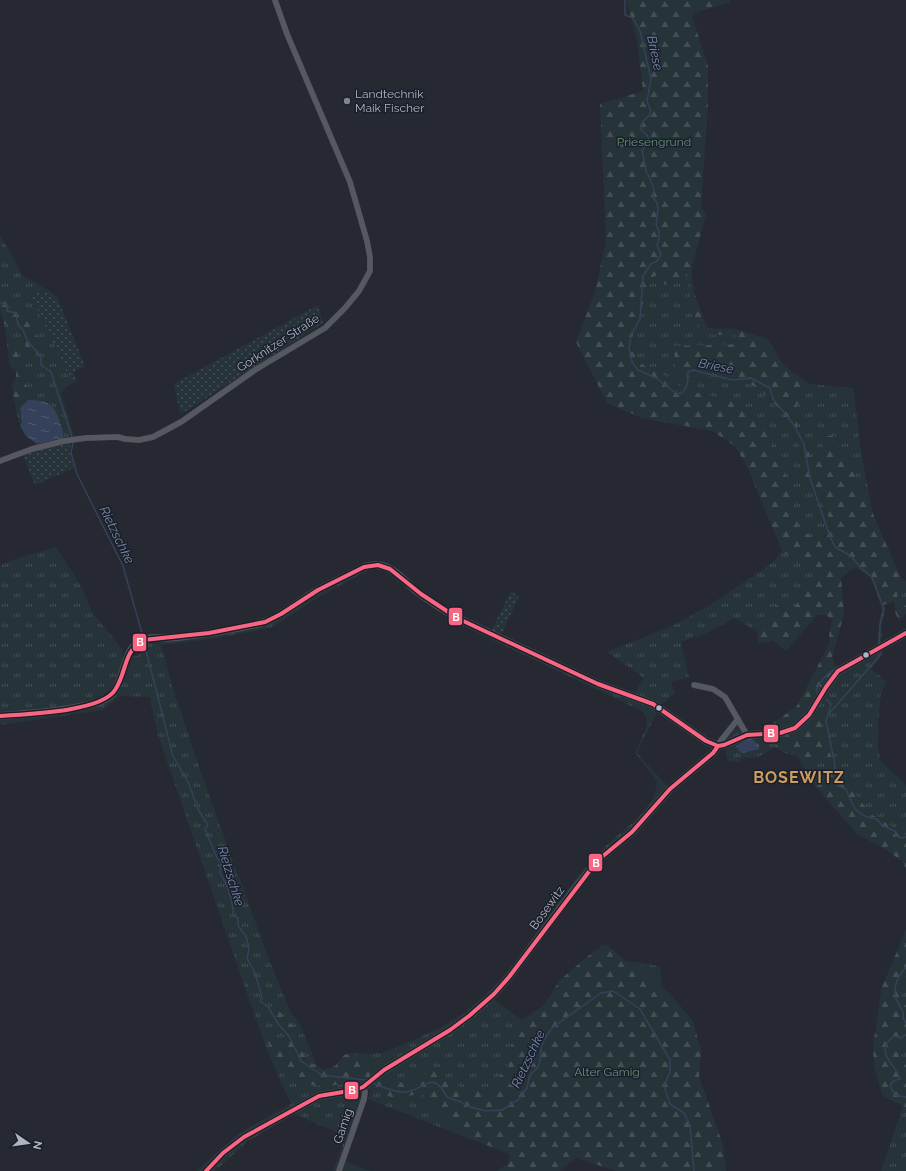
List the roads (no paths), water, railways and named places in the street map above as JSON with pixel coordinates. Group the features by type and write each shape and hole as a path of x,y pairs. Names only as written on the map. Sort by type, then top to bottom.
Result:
{"street":[{"name":"Gorknitzer Straße","path":"0,461 32,449 72,440 118,437 131,440 153,437 181,422 255,370 325,328 350,303 359,291 370,271 370,257 367,241 350,182 287,34 275,0"},
{"path":"0,716 67,709 100,702 110,696 117,687 128,656 133,647 143,640 178,637 257,624 270,620 318,590 364,567 379,565 394,571 415,590 449,613 598,684 653,704 700,738 718,746"},
{"name":"Bosewitz","path":"718,746 747,735 780,734 794,728 809,715 826,687 838,671 904,634"},
{"path":"694,685 713,689 721,693 725,697 747,735"},
{"name":"Bosewitz","path":"363,1087 384,1070 450,1030 494,994 509,977 597,861 632,832 670,789 713,753 738,719"},
{"path":"206,1171 223,1153 244,1137 302,1104 319,1096 355,1090 363,1087"},
{"name":"Gamig","path":"339,1171 364,1099 365,1092 363,1087"}],"water":[{"path":"28,400 45,402 52,407 58,416 63,432 63,438 37,444 26,436 20,426 22,422 20,408"},
{"path":"752,739 759,745 759,749 743,753 740,752 736,746 741,743 742,740"}],"waterway":[{"name":"Briese","path":"625,0 625,15 633,18 640,31 651,79 647,101 651,111 649,116 643,121 641,130 649,139 642,150 646,171 654,189 653,197 657,203 658,210 656,224 659,232 659,240 657,244 661,255 657,261 651,264 643,276 640,319 631,335 629,349 632,362 638,370 656,378 677,394 684,391 687,384 688,372 693,370 732,380 751,378 770,388 773,399 794,425 804,444 810,478 829,534 835,547 851,556 861,568 872,577 884,609 880,624 879,645"},
{"name":"Rietzschke","path":"0,302 8,306 7,311 16,313 18,325 23,330 27,340 41,357 41,365 51,372 72,437"},
{"name":"Rietzschke","path":"73,443 71,453 77,474 123,566 143,637"},
{"name":"Rietzschke","path":"144,643 173,756 189,784 198,809 208,825 205,829 217,858 221,862 220,874 230,894 233,915 238,918 238,926 246,936 249,949 247,958 255,973 262,997 260,1001 268,1007 279,1025 289,1036 301,1061 322,1075 365,1080"},
{"name":"Briese","path":"881,654 828,715 826,721 835,765 834,780 837,785 846,789 856,810 864,816 877,819 882,825 896,832 896,836 902,838 906,837"},
{"name":"Briese","path":"818,694 816,690 820,683 835,669"},
{"name":"Briese","path":"826,699 831,704 828,715"},
{"name":"Briese","path":"906,967 900,975 895,989 896,998 906,1023"},
{"name":"Rietzschke","path":"372,1083 398,1092 406,1092 433,1082 442,1089 447,1097 467,1106 486,1111 502,1110 519,1099 527,1088 530,1075 538,1067 541,1057 541,1047 553,1027 601,993 613,991 640,1009 670,1060 670,1072 664,1086 670,1104 684,1113 690,1125 694,1171"},
{"name":"Briese","path":"906,1035 901,1038 894,1036 885,1047 887,1058 900,1079 893,1081 890,1086 895,1095 906,1097"}],"place":[{"name":"Landtechnik Maik Fischer","path":"347,101"}],"district":[{"name":"BOSEWITZ","path":"799,777"}],"park label":[{"name":"Priesengrund","path":"654,142"},
{"name":"Alter Gamig","path":"607,1072"}]}
